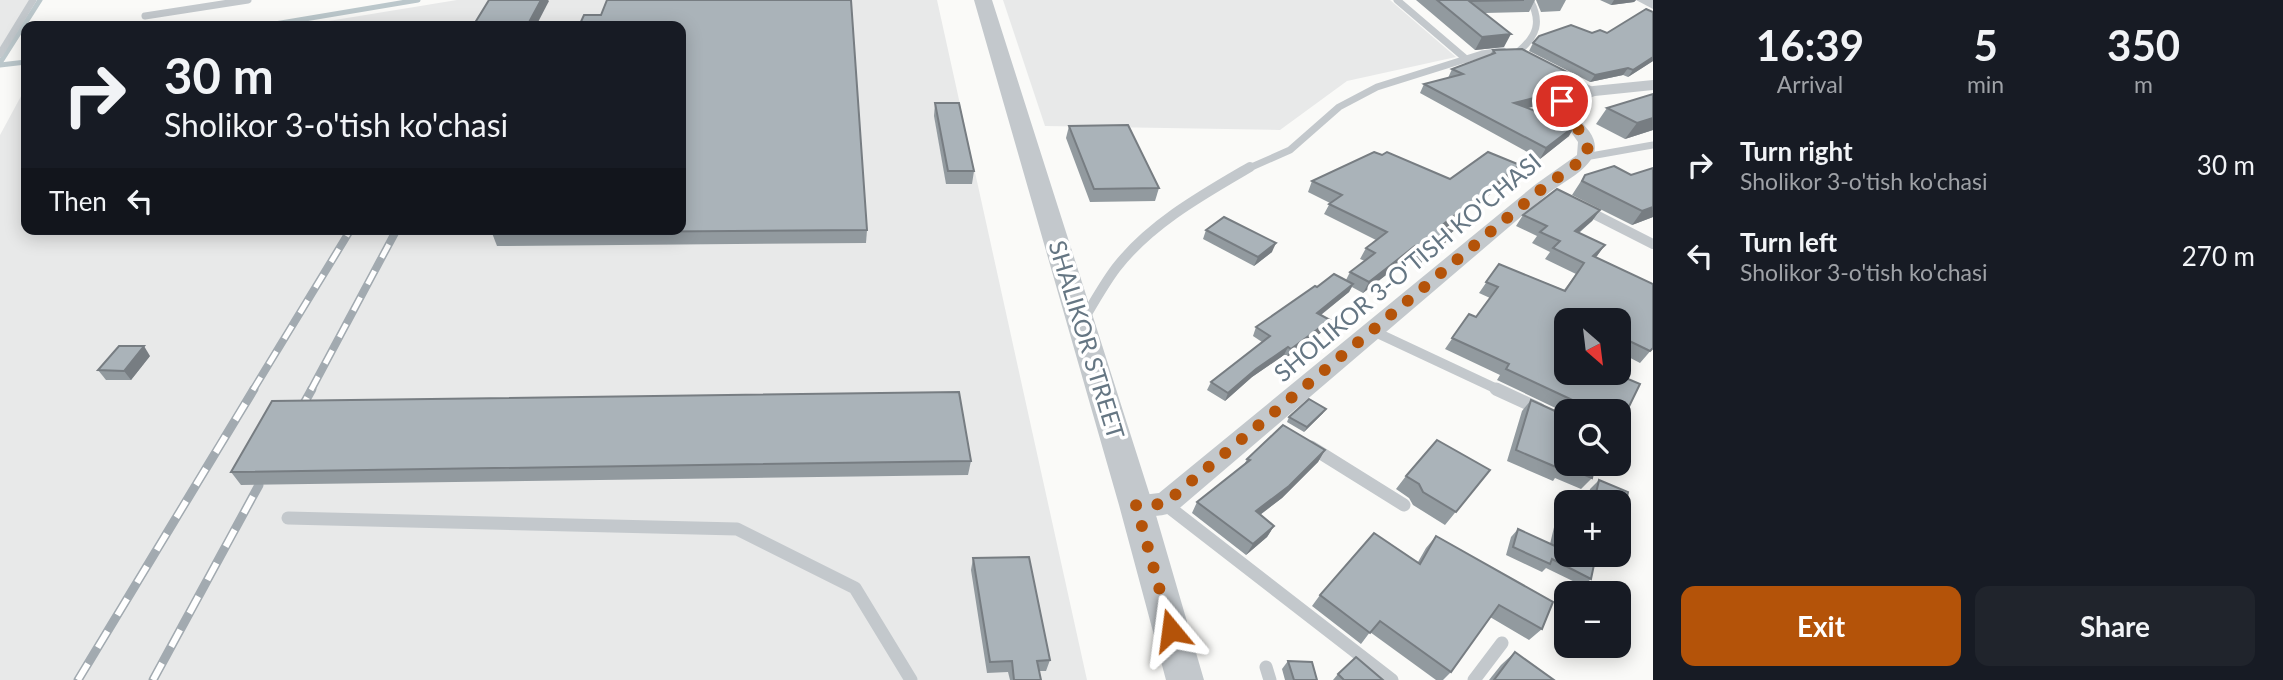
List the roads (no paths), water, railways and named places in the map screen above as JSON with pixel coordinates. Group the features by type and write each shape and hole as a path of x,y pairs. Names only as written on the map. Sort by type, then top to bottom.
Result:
{"street":[{"name":"SHАLIKOR STREET","path":"983,0 1136,505 1185,680"},
{"path":"1643,0 1653,5"},
{"path":"1585,158 1588,153 1586,142 1561,105 1566,98 1593,91 1653,85"},
{"name":"SHOLIKOR 3-O'TISH KO'CHASI","path":"1164,504 1272,423 1373,331 1549,191 1585,158"},
{"path":"1136,505 1164,504"}],"lane":[{"path":"0,54 33,0"},
{"path":"145,16 248,0"},
{"path":"1398,0 1466,59"},
{"path":"1518,52 1534,40 1538,14 1530,0"},
{"path":"1081,325 1116,268 1141,242 1187,204 1261,161 1290,150 1353,98 1377,87 1500,51 1518,52 1528,57"},
{"path":"1561,74 1593,91"},
{"path":"1585,158 1653,145"},
{"path":"1580,207 1653,244"},
{"path":"1373,331 1554,416"},
{"path":"1301,441 1404,505"},
{"path":"1164,504 1392,680"},
{"path":"288,518 737,529 855,588 911,680"},
{"path":"1474,680 1502,643"}],"waterway":[{"path":"27,21 40,0"},
{"path":"293,21 418,0"},
{"path":"0,63 21,30"},
{"path":"0,65 21,63"}],"railway":[{"path":"253,390 347,235"},
{"path":"311,390 394,235"},
{"path":"78,680 254,389"},
{"path":"298,414 312,389"},
{"path":"153,680 259,485"}]}
